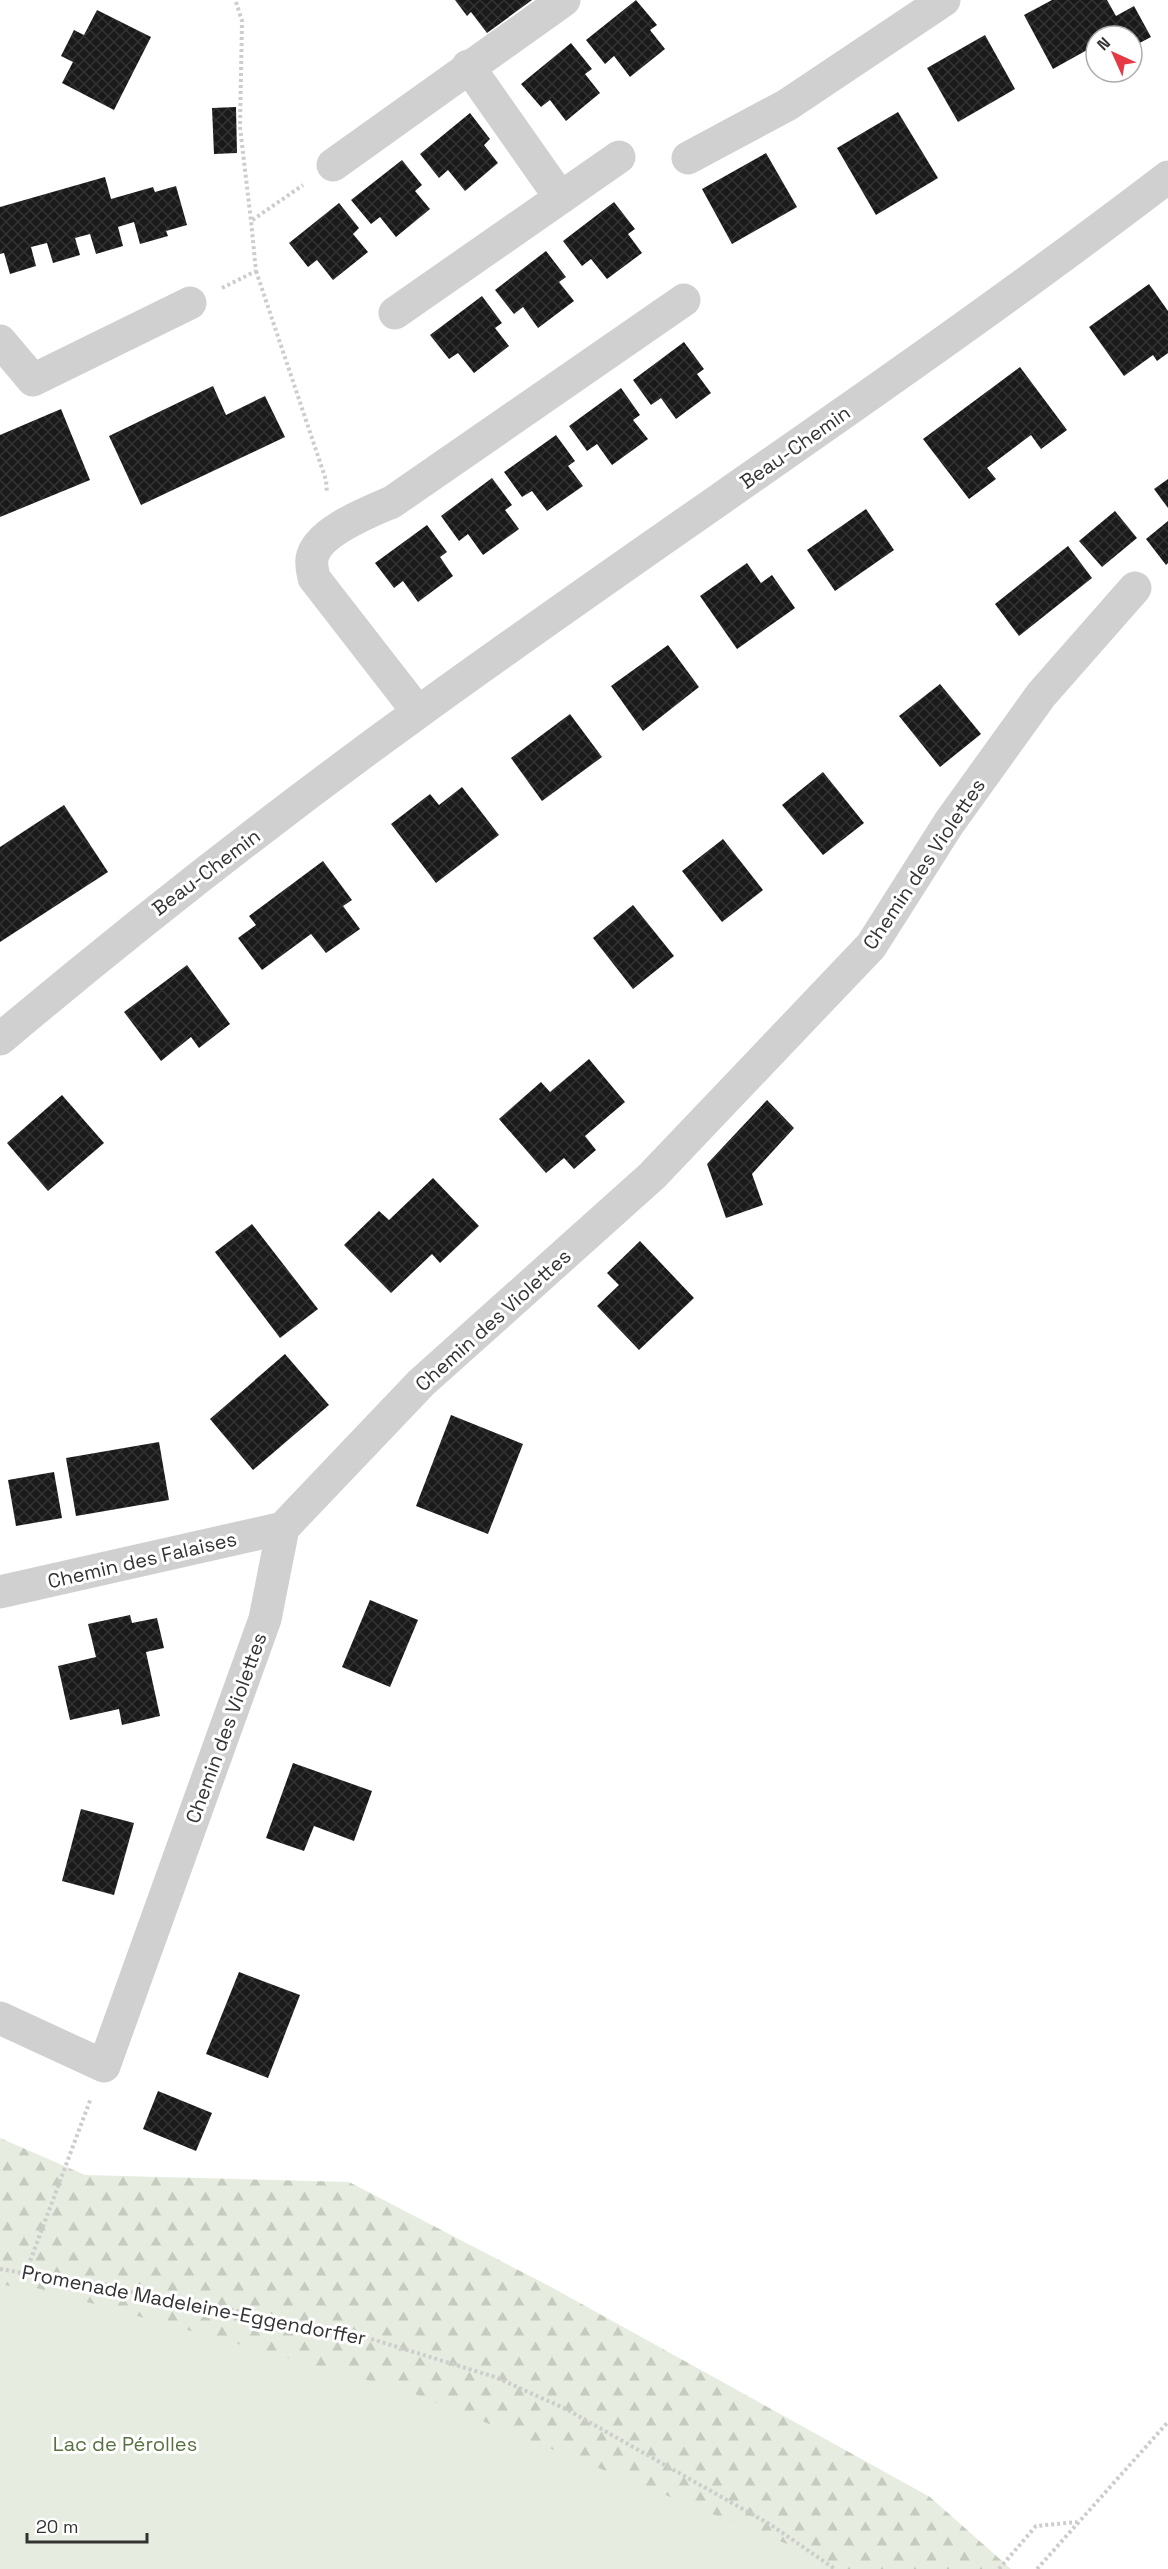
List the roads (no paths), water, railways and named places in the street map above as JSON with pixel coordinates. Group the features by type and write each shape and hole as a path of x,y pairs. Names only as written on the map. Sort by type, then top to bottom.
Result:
{"street":[{"path":"333,165 468,66 564,0"},
{"path":"687,158 787,105 944,0"},
{"path":"468,66 560,197"},
{"path":"395,313 619,157"},
{"name":"Beau-Chemin","path":"0,1039 147,917 418,712 1039,275 1168,177"},
{"path":"418,712 314,578 312,558 324,539 352,519 392,502 684,300"},
{"path":"0,341 33,380 190,303"},
{"name":"Chemin des Violettes","path":"0,2018 104,2066 265,1619 283,1528 421,1383 652,1176 871,946 949,823 1041,695 1135,588"},
{"name":"Chemin des Falaises","path":"0,1592 283,1528"}],"park label":[{"name":"Lac de Pérolles","path":"125,2444"}]}
